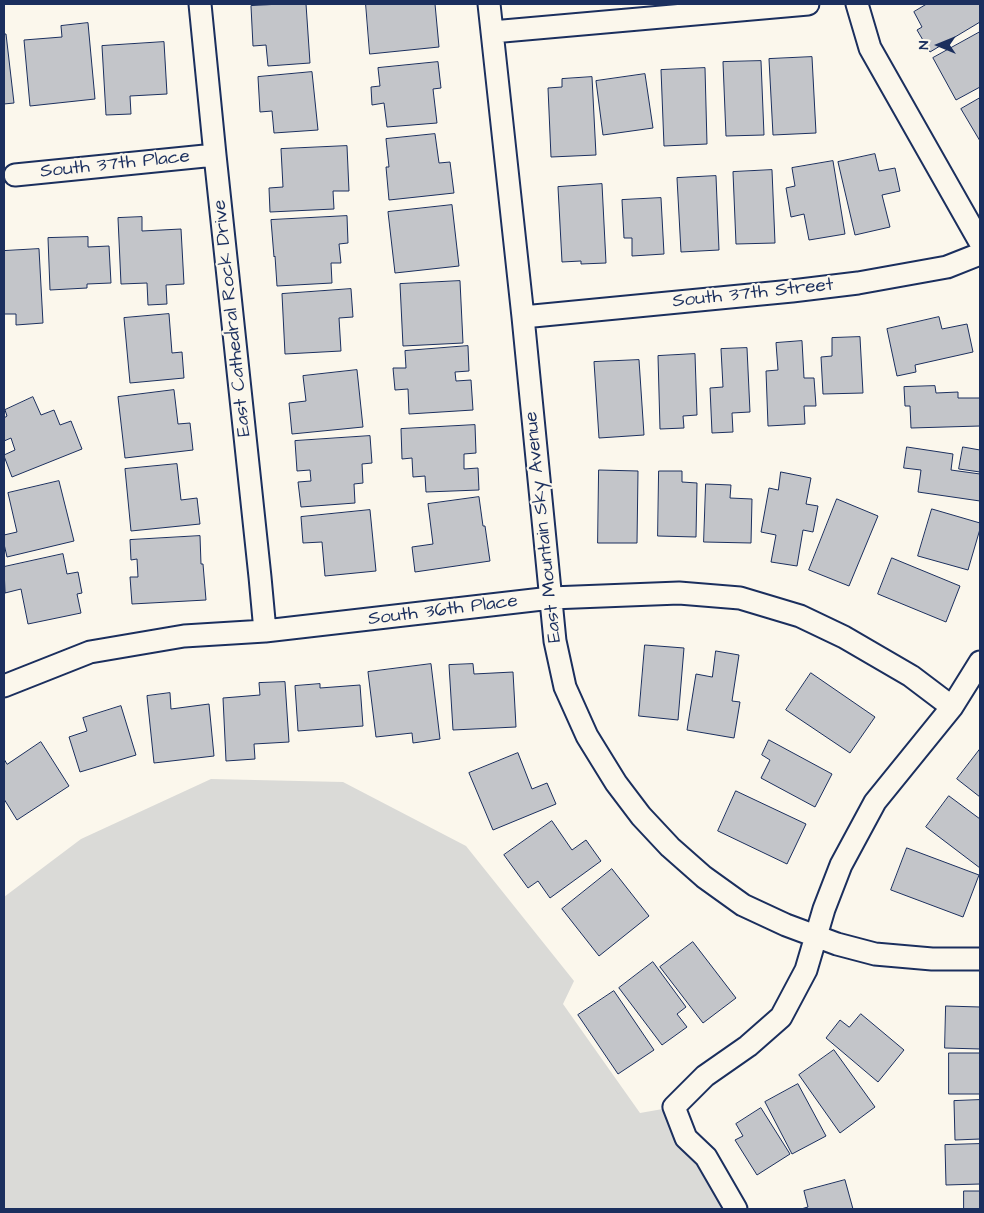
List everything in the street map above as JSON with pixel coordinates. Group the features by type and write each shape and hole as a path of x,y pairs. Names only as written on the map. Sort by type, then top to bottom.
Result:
{"street":[{"name":"East Cathedral Rock Drive","path":"200,4 265,631"},
{"name":"East Mountain Sky Avenue","path":"488,4 523,317 555,641 566,687 587,736 616,783 641,816 670,847 704,877 743,906 837,944 875,954 932,959 980,958"},
{"path":"492,32 808,4"},
{"path":"857,4 870,48 980,242"},
{"name":"South 37th Place","path":"15,175 215,155"},
{"name":"South 37th Street","path":"523,317 858,283 947,268 980,254"},
{"name":"South 36th Place","path":"4,686 90,652 184,636 265,631 551,598 679,592 740,598 800,616 844,637 910,676 952,706"},
{"path":"736,1209 706,1157 686,1138 674,1107 705,1076 748,1046 780,1017 806,970 824,909 841,865 876,802 952,706 980,662"}],"shaded area":[{"path":"211,779 343,782 466,846 574,981 563,1004 640,1113 674,1107 736,1209 4,1209 4,897 81,839"}],"building":[{"path":"306,4 310,63 268,66 266,45 253,46 251,6"},
{"path":"366,4 435,4 439,47 370,54"},
{"path":"927,4 980,4 980,22 930,52 917,30 922,27 914,12"},
{"path":"88,23 95,99 30,106 24,40 62,37 61,26"},
{"path":"980,32 980,87 956,100 933,58"},
{"path":"4,34 6,34 14,103 4,104"},
{"path":"164,42 167,94 130,96 131,114 106,115 102,46"},
{"path":"812,57 816,133 773,135 769,59"},
{"path":"761,61 764,135 726,136 723,62"},
{"path":"438,62 441,88 433,89 437,123 387,127 384,103 372,105 371,87 380,86 378,68"},
{"path":"705,68 707,144 664,146 661,70"},
{"path":"312,72 318,130 274,133 272,111 260,112 258,77"},
{"path":"645,74 653,128 603,135 596,81"},
{"path":"592,77 596,155 551,157 548,88 562,87 562,79"},
{"path":"980,98 980,141 961,109"},
{"path":"435,134 439,163 450,162 454,193 389,200 386,167 389,167 386,139"},
{"path":"347,146 349,191 333,191 334,209 270,212 269,188 283,187 281,149"},
{"path":"875,154 879,171 895,168 900,191 882,195 890,227 855,235 838,162"},
{"path":"833,161 845,234 809,240 804,214 791,217 786,188 795,186 792,168"},
{"path":"772,170 775,243 736,244 733,172"},
{"path":"716,176 719,250 681,252 677,178"},
{"path":"602,184 606,263 581,264 581,261 562,262 558,187"},
{"path":"661,198 664,254 632,256 632,238 624,238 622,200"},
{"path":"452,205 459,266 395,273 388,212"},
{"path":"347,216 348,243 339,244 341,263 331,263 332,283 277,286 271,220"},
{"path":"142,217 142,231 181,229 184,284 166,285 167,304 148,305 147,283 121,284 118,218"},
{"path":"88,237 88,247 109,246 111,283 87,284 87,288 50,290 48,238"},
{"path":"39,249 43,323 16,325 16,314 4,314 4,251"},
{"path":"460,281 463,343 403,346 400,284"},
{"path":"351,289 353,317 339,318 341,351 285,354 282,294"},
{"path":"169,314 172,353 182,352 184,378 130,383 124,318"},
{"path":"939,317 942,329 967,324 973,352 915,365 916,372 897,376 887,329"},
{"path":"860,337 863,393 823,394 821,357 832,356 832,338"},
{"path":"802,341 804,378 814,378 816,406 804,406 805,424 768,426 766,371 778,370 776,343"},
{"path":"468,346 469,371 455,372 456,381 471,380 473,410 409,414 408,389 395,390 393,368 406,368 405,351"},
{"path":"747,348 750,412 732,413 733,432 712,433 710,388 723,387 721,349"},
{"path":"695,354 697,415 683,416 684,428 660,429 658,356"},
{"path":"639,360 644,435 599,438 594,362"},
{"path":"357,370 363,427 292,434 289,403 306,401 303,376"},
{"path":"935,386 936,393 958,392 958,398 980,398 980,426 911,428 910,406 905,406 904,387"},
{"path":"174,390 178,424 190,423 193,450 125,458 118,397"},
{"path":"33,397 41,415 54,410 60,425 71,421 82,449 12,477 4,455 15,450 11,438 4,441 4,418 7,416 5,410"},
{"path":"475,425 476,453 464,454 464,469 478,468 479,490 426,492 425,476 413,477 412,458 402,459 401,429"},
{"path":"370,436 372,463 362,464 363,483 354,484 355,503 301,507 298,482 311,481 310,470 297,471 295,441"},
{"path":"907,447 953,454 951,470 980,474 980,501 918,492 921,470 904,468"},
{"path":"963,447 980,450 980,472 959,469"},
{"path":"177,464 181,500 197,498 200,524 131,531 125,469"},
{"path":"599,470 638,471 637,543 598,543"},
{"path":"659,471 682,471 682,482 697,483 696,537 658,536"},
{"path":"781,472 811,478 806,504 818,506 813,532 803,530 797,566 771,562 776,535 761,532 769,488 778,490"},
{"path":"59,481 74,541 7,557 4,535 17,532 8,493"},
{"path":"706,484 731,485 730,498 752,499 751,543 704,542"},
{"path":"479,497 490,561 415,572 412,547 433,544 428,504"},
{"path":"837,499 878,516 849,586 809,570"},
{"path":"932,509 980,523 968,570 918,556"},
{"path":"370,510 376,571 325,576 322,542 303,543 301,517"},
{"path":"200,536 201,564 203,564 206,600 132,604 130,577 138,577 137,559 131,560 130,540"},
{"path":"63,554 67,574 78,572 82,593 77,594 81,613 28,624 21,589 5,593 4,567"},
{"path":"892,558 960,586 946,622 878,594"},
{"path":"645,645 684,648 678,720 639,716"},
{"path":"716,651 739,655 732,701 740,702 734,738 687,730 696,674 712,677"},
{"path":"431,664 440,739 413,743 412,733 376,737 368,672"},
{"path":"473,664 474,674 513,672 516,727 453,730 449,665"},
{"path":"811,673 875,717 850,753 786,710"},
{"path":"285,682 289,742 254,744 255,759 226,761 223,698 260,695 259,683"},
{"path":"320,684 320,688 360,685 363,726 298,731 295,686"},
{"path":"170,693 171,709 209,704 214,756 154,763 147,696"},
{"path":"121,706 136,755 80,772 69,737 87,731 83,718"},
{"path":"769,740 832,774 815,807 761,778 770,760 762,755"},
{"path":"41,742 69,786 17,820 4,799 4,759 7,764"},
{"path":"980,749 980,797 957,779"},
{"path":"518,753 532,789 547,783 556,804 493,830 469,773"},
{"path":"736,791 806,824 787,864 718,831"},
{"path":"949,796 980,819 980,868 926,827"},
{"path":"552,821 572,850 586,840 601,861 550,898 538,881 528,888 504,855"},
{"path":"907,848 979,875 963,917 891,890"},
{"path":"612,869 649,916 599,956 562,909"},
{"path":"693,942 736,998 703,1023 660,967"},
{"path":"653,962 686,1007 677,1014 687,1027 662,1045 619,988"},
{"path":"614,991 654,1050 618,1074 578,1015"},
{"path":"946,1006 980,1007 980,1049 945,1048"},
{"path":"861,1014 904,1050 878,1082 826,1038 840,1020 849,1027"},
{"path":"834,1050 875,1107 840,1133 799,1075"},
{"path":"949,1053 980,1053 980,1094 949,1094"},
{"path":"798,1084 826,1136 792,1154 765,1102"},
{"path":"980,1100 980,1139 955,1140 954,1101"},
{"path":"761,1108 790,1154 757,1175 735,1140 743,1136 736,1124"},
{"path":"980,1144 980,1184 946,1185 945,1145"},
{"path":"845,1180 853,1209 801,1209 808,1207 804,1191"},
{"path":"964,1191 980,1191 980,1209 964,1209"}]}
